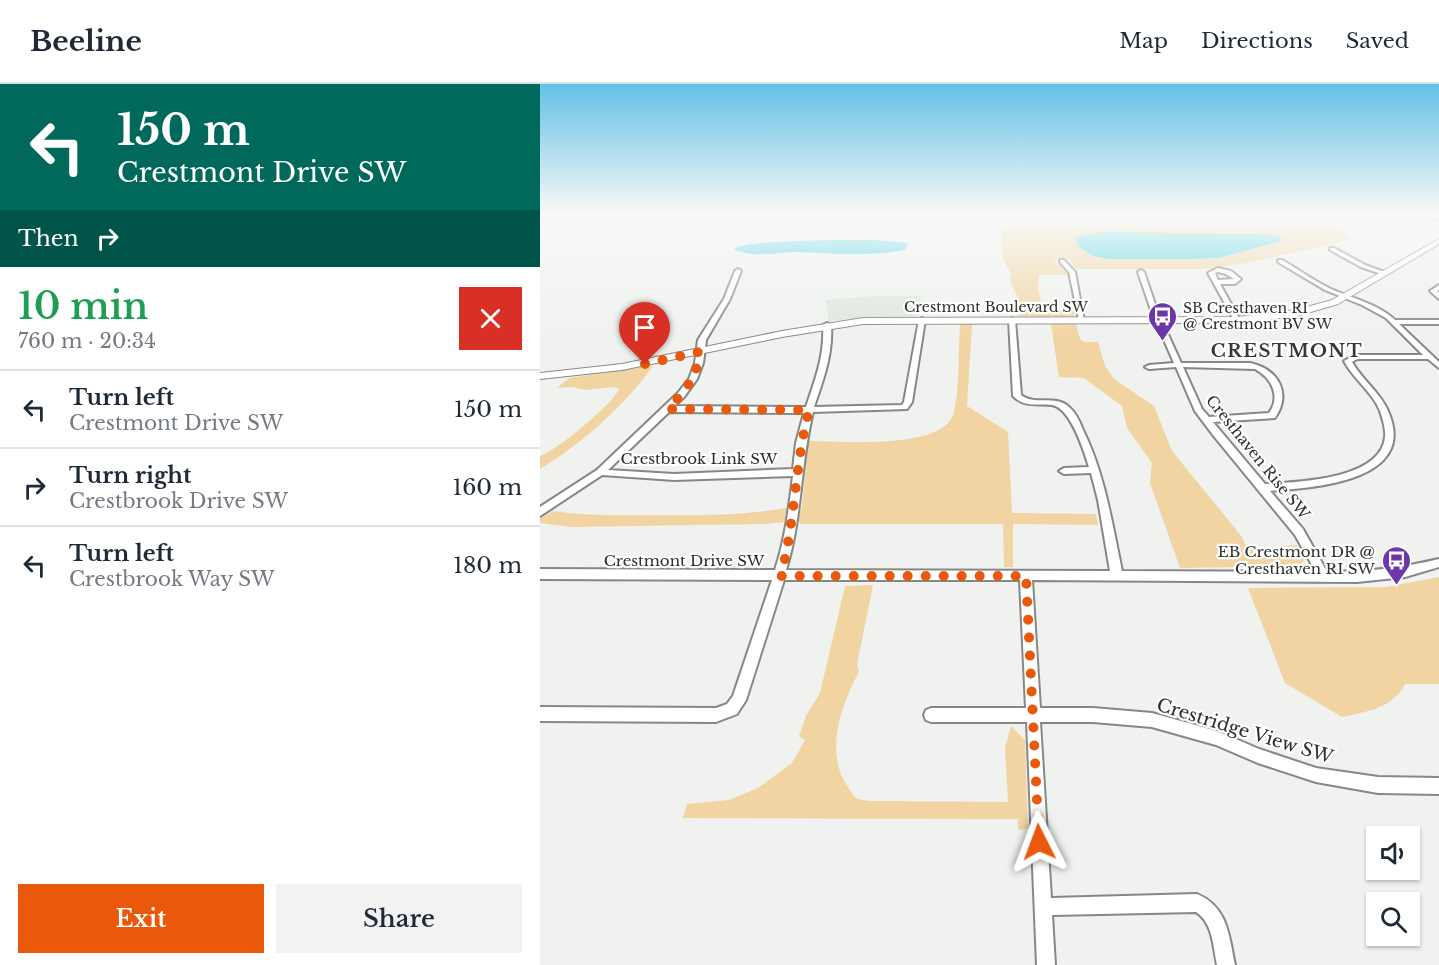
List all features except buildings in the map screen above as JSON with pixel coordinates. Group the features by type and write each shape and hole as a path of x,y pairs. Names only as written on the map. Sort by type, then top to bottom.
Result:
{"street":[{"path":"1343,255 1363,266 1384,273"},
{"name":"Crestmont Boulevard SW","path":"540,376 599,371 827,326 871,321 1237,320 1307,311 1345,296 1415,255"},
{"path":"1062,261 1070,268 1075,281 1082,320"},
{"path":"1280,261 1320,285 1372,308 1397,325 1439,366"},
{"path":"540,512 600,472 668,409 693,379 706,332 727,299 738,271"},
{"name":"Cresthaven Rise SW","path":"1142,272 1158,320 1191,396 1207,420 1299,531 1324,577"},
{"path":"1215,282 1237,320"},
{"path":"1439,287 1433,291 1439,297"},
{"path":"668,409 809,410 904,407 908,402 922,320"},
{"path":"1012,320 1017,396 1026,402 1056,404 1065,407 1083,437 1096,470 1117,576"},
{"path":"1397,325 1439,322"},
{"path":"1397,325 1439,327"},
{"path":"540,714 716,715 732,709 745,688 781,576 794,515 801,443 809,410 825,363 827,326"},
{"path":"1262,488 1338,480 1361,472 1375,463 1389,442 1388,420 1376,397 1348,361 1355,357 1430,357"},
{"path":"1149,367 1177,364 1254,365 1266,370 1274,382 1279,399 1277,410 1272,416 1207,420"},
{"path":"1064,471 1096,470"},
{"name":"Crestbrook Link SW","path":"600,472 639,476 686,476 797,472"},
{"name":"Crestmont Drive SW","path":"540,574 1324,577 1381,576 1439,563"},
{"path":"1026,576 1046,965"},
{"name":"Crestridge View SW","path":"931,715 1093,715 1152,720 1217,738 1258,756 1316,775 1378,785 1439,786"},
{"path":"1043,907 1197,903 1210,910 1217,923 1226,965"}],"shaded area":[{"path":"1003,255 1282,255 1205,269 1076,269 1070,259 1058,257 1054,262 1066,268 1070,275 1039,275 1038,289 1043,310 1075,310 1075,315 1069,317 1019,316 1018,297 1010,282 1011,273"},
{"path":"877,296 921,296 918,316 868,317 829,321 826,300"},
{"path":"960,324 972,324 967,406 1008,432 1012,513 1096,514 1098,525 1013,524 1013,567 1004,567 1003,524 800,524 798,518 802,507 808,441 890,441 932,433 947,424 954,412 956,402"},
{"path":"1051,324 1076,324 1080,339 1084,342 1098,342 1105,366 1114,379 1154,406 1172,451 1242,537 1247,549 1297,545 1305,559 1300,566 1180,568 1150,483 1152,463 1127,428 1122,406 1084,378 1059,377"},
{"path":"653,366 642,381 602,423 572,448 540,469 540,456 583,427 619,389 615,387 585,390 573,387 557,388 569,378"},
{"path":"786,508 788,510 784,522 764,524 571,527 540,523 540,519 553,511 603,515 703,515"},
{"path":"1439,577 1439,684 1405,684 1400,692 1386,704 1370,711 1342,717 1285,683 1248,588 1386,587"},
{"path":"873,585 857,664 859,672 841,714 836,745 841,774 852,793 856,798 870,801 1008,802 1005,748 1011,726 1025,740 1028,829 1018,830 1018,819 683,818 687,804 729,800 758,788 792,763 805,740 799,736 806,716 820,693 845,586"}],"water":[{"path":"1229,255 1192,259 1109,259 1093,256"}],"place":[{"name":"SB Cresthaven RI @ Crestmont BV SW","path":"1162,342"},
{"name":"EB Crestmont DR @ Cresthaven RI SW","path":"1396,586"}],"district":[{"name":"CRESTMONT","path":"1287,351"}],"route":[{"path":"645,364 699,352 699,363 693,379 668,409 809,410 799,452 794,515 781,576 1026,576 1039,842"}]}
